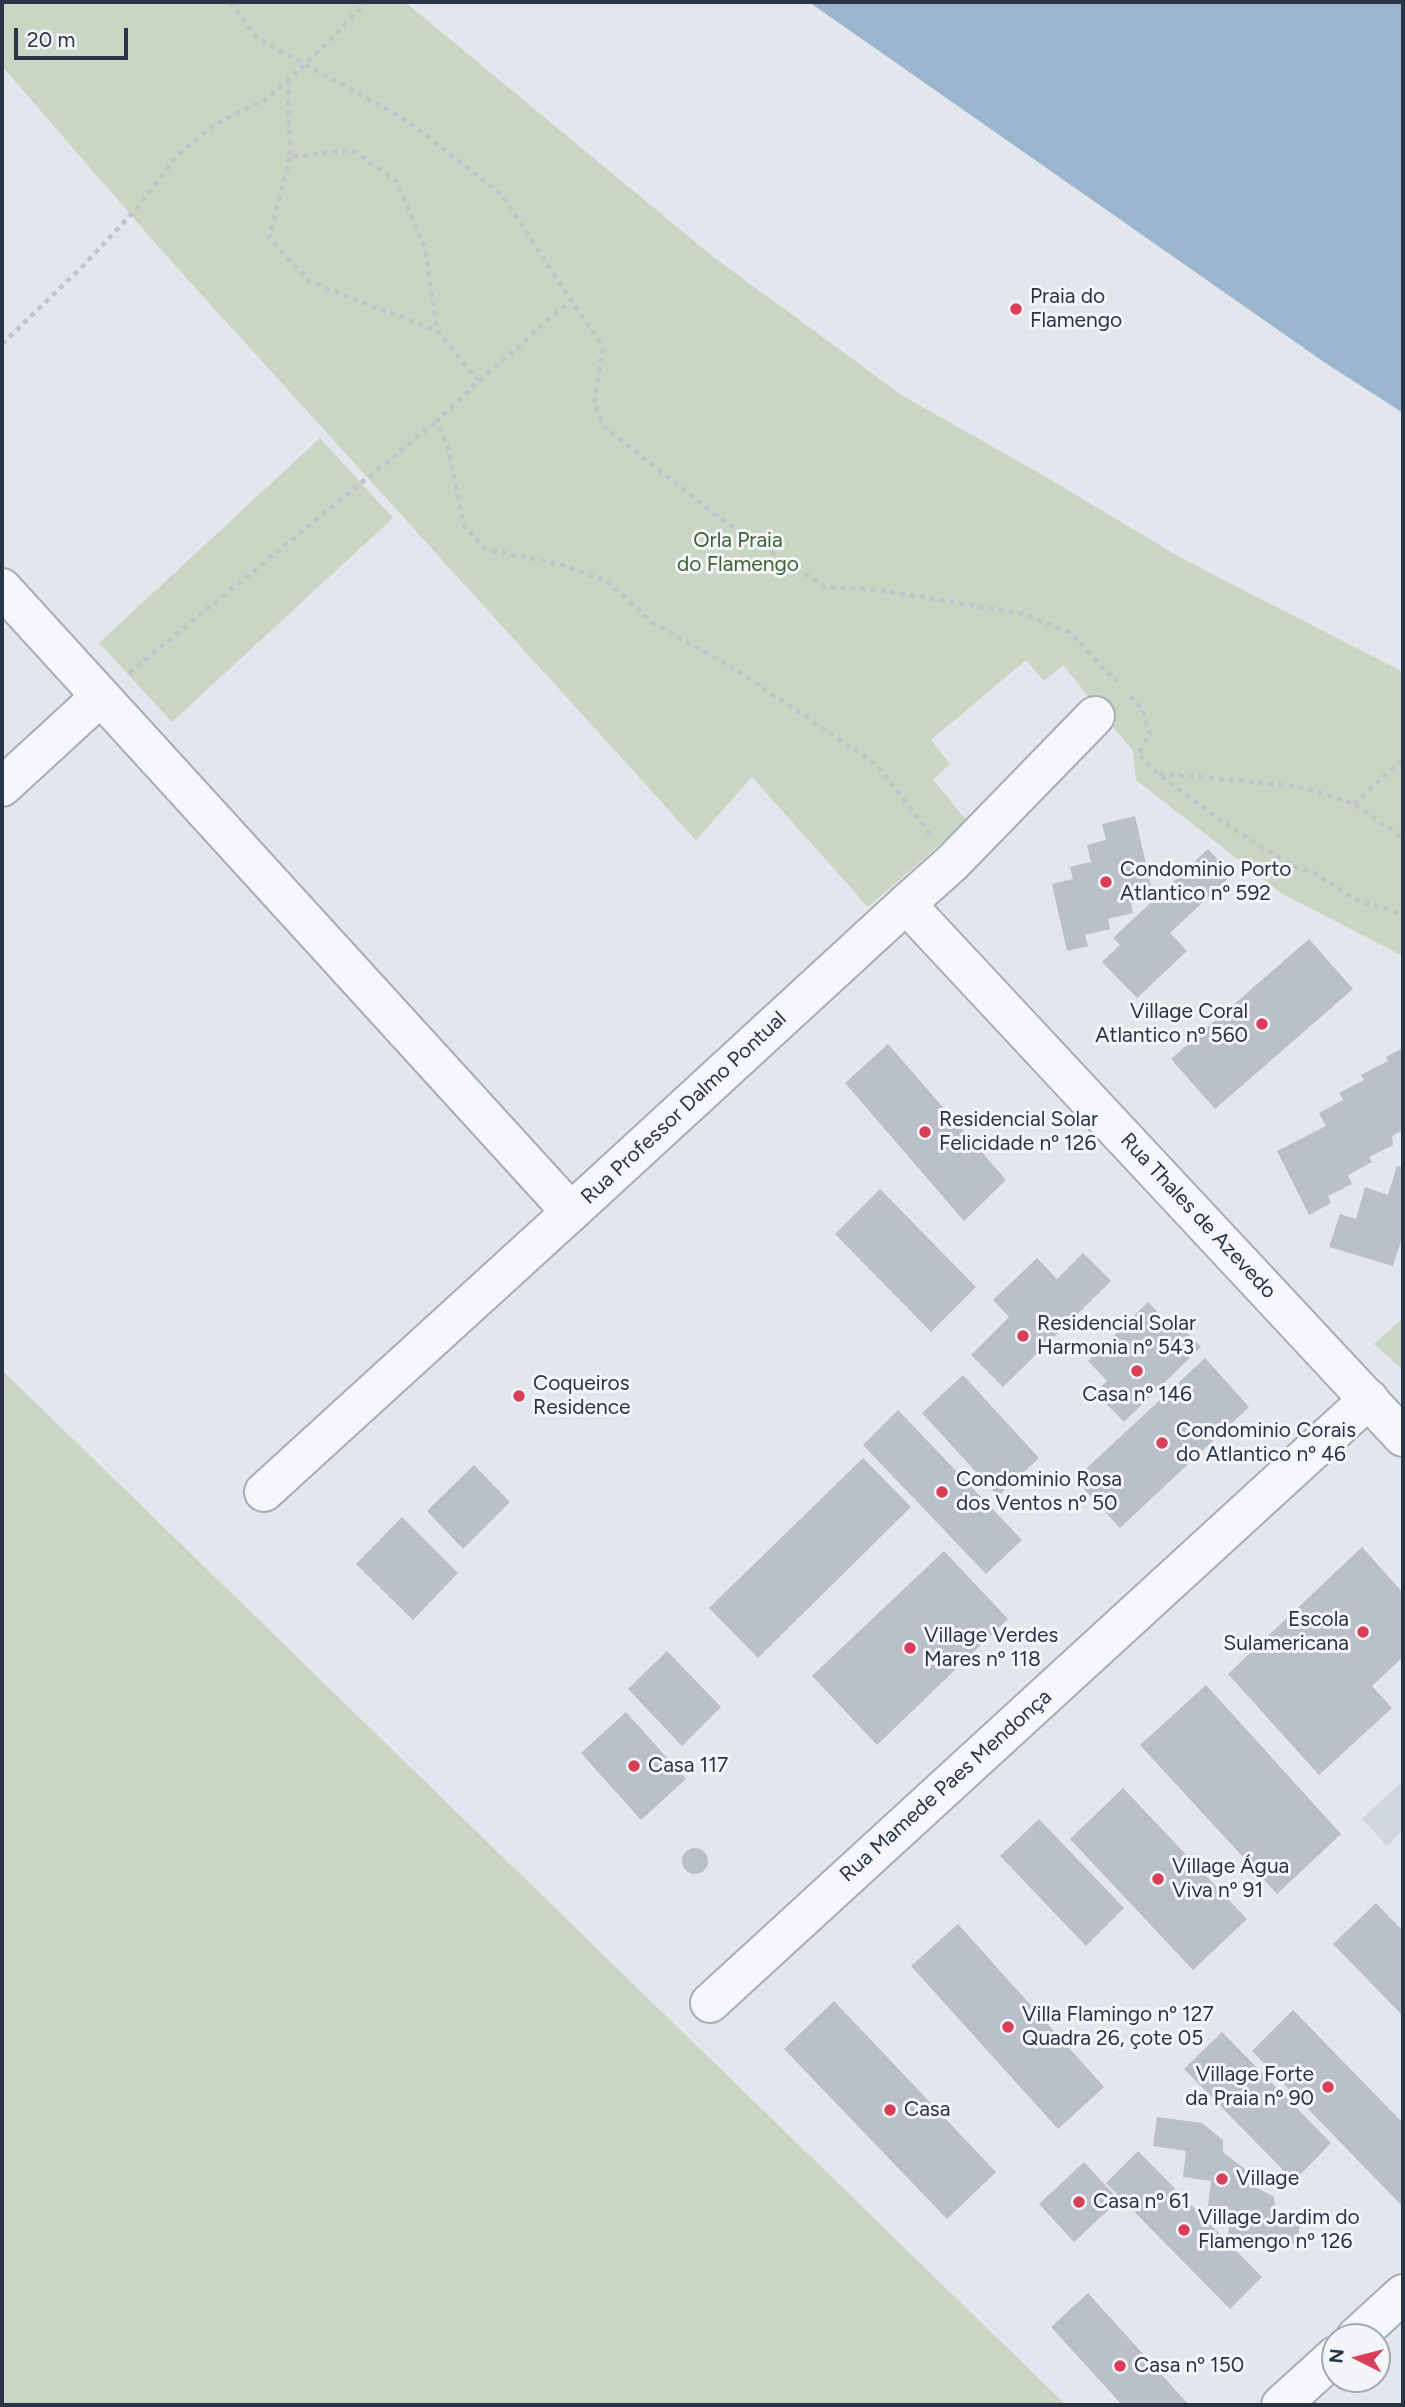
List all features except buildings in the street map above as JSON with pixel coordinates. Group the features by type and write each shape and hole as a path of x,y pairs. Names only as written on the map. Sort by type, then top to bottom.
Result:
{"street":[{"path":"2,588 571,1212"},
{"path":"2,787 100,697"},
{"name":"Rua Professor Dalmo Pontual","path":"264,1492 951,863 1095,716"},
{"name":"Rua Thales de Azevedo","path":"906,904 1403,1437"},
{"name":"Rua Mamede Paes Mendonça","path":"710,2003 1369,1399"},
{"path":"1371,2323 1403,2294"},
{"path":"1281,2405 1321,2369"}],"path":[{"path":"230,2 256,37 407,121 502,195 603,348 594,402 605,427 718,517 825,587 878,590 1020,613 1069,632 1143,710 1150,734 1138,754 1158,774 1223,822 1289,864 1314,873 1357,900 1403,915"},
{"path":"2,344 84,265 137,208 175,158 211,127 268,98 366,2"},
{"path":"288,80 290,157 269,238 310,282 437,331 479,381"},
{"path":"290,157 352,150 396,181 425,248 437,331"},
{"path":"100,697 437,421 571,300"},
{"path":"437,421 448,449 464,526 485,549 555,563 607,581 653,623 738,671 876,764 951,863"},
{"path":"1354,804 1403,759"},
{"path":"1158,774 1236,779 1305,788 1354,804 1403,838"}],"shaded area":[{"path":"1403,1780 1403,1831 1387,1846 1362,1819"}],"green space":[{"name":"Orla Praia do Flamengo","path":"2,2 405,2 712,256 903,396 1183,559 1403,672 1403,956 1281,893 1136,780 1133,751 1063,665 1044,681 1026,660 931,740 950,764 933,780 967,821 868,907 752,777 696,840 162,251 2,66"},
{"path":"320,438 393,518 172,722 99,643"},
{"path":"1403,1318 1403,1370 1374,1344"},
{"path":"2,1370 1066,2405 2,2405"}],"water":[{"path":"809,2 1403,2 1403,413 1324,362"}],"place":[{"name":"Praia do Flamengo","path":"1016,309"},
{"name":"Condominio Porto Atlantico nº 592","path":"1106,882"},
{"name":"Village Coral Atlantico nº 560","path":"1262,1024"},
{"name":"Residencial Solar Felicidade nº 126","path":"925,1132"},
{"name":"Residencial Solar Harmonia nº 543","path":"1023,1336"},
{"name":"Casa nº 146","path":"1137,1371"},
{"name":"Coqueiros Residence","path":"519,1396"},
{"name":"Condominio Corais do Atlantico nº 46","path":"1162,1443"},
{"name":"Condominio Rosa dos Ventos nº 50","path":"942,1492"},
{"name":"Escola Sulamericana","path":"1363,1632"},
{"name":"Village Verdes Mares nº 118","path":"910,1648"},
{"name":"Casa 117","path":"634,1766"},
{"name":"Village Água Viva nº 91","path":"1158,1879"},
{"name":"Villa Flamingo nº 127 Quadra 26, çote 05","path":"1008,2027"},
{"name":"Village Forte da Praia nº 90","path":"1328,2087"},
{"name":"Casa","path":"890,2110"},
{"name":"Village","path":"1222,2179"},
{"name":"Casa nº 61","path":"1079,2202"},
{"name":"Village Jardim do Flamengo nº 126","path":"1184,2230"},
{"name":"Casa nº 150","path":"1120,2366"}]}
